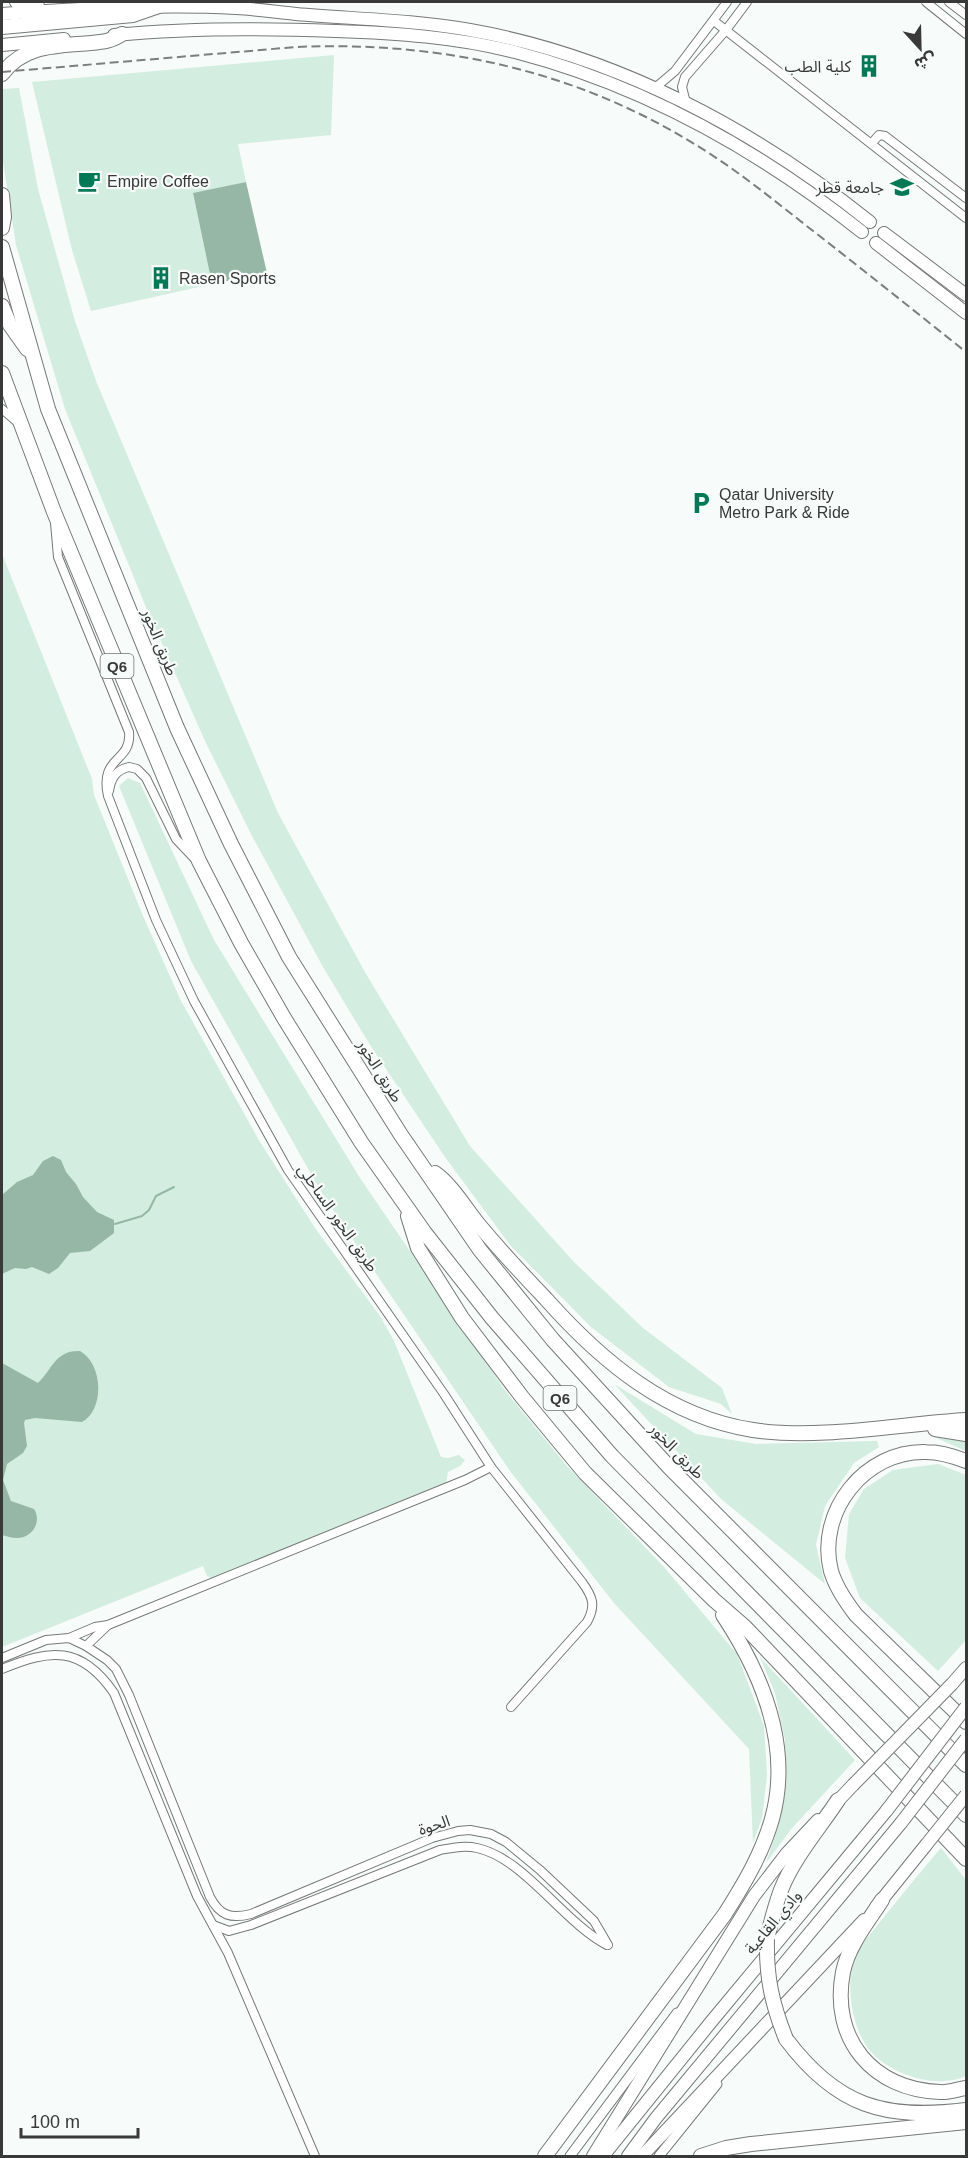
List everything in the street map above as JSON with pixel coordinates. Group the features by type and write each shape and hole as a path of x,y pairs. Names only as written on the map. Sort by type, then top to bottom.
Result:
{"highway":[{"path":"2,27 134,15 159,6"},
{"path":"2,74 11,63 31,50 105,42 122,34"},
{"path":"2,195 4,217 2,228"},
{"name":"طريق الخور","path":"2,247 48,409 173,717 231,844 289,957 418,1162 480,1250 553,1340 669,1467 966,1765"},
{"path":"2,306 18,339 31,352"},
{"name":"Q6","path":"2,373 54,512 200,861 241,943 284,1018 350,1124 404,1203 492,1318 612,1456 966,1815"},
{"path":"418,1162 438,1175 485,1232 578,1334 612,1365 658,1398 706,1420 754,1430 801,1433 966,1420"},
{"path":"404,1203 418,1248 462,1318 522,1397 585,1473 714,1600 745,1627 966,1858"},
{"path":"891,1427 932,1429 966,1434"},
{"path":"966,1461 949,1454 925,1451 901,1455 878,1464 859,1478 843,1497 832,1520 828,1545 831,1571 841,1595 856,1615 966,1722"},
{"path":"545,2157 725,1914 744,1884 760,1851 772,1818 778,1778 777,1748 766,1698 741,1642 714,1600"},
{"path":"838,1800 794,1864 773,1914 767,1939 767,1965 776,2015 786,2039 803,2061 823,2080 846,2095 871,2106 898,2113 926,2114 966,2110"},
{"path":"882,1900 854,1943 843,1971 840,2000 846,2029 859,2055 880,2076 910,2089 942,2093 966,2088"},
{"path":"701,2157 726,2148 966,2122"},
{"path":"552,2157 559,2139"},
{"path":"727,2157 801,2140"}],"main road":[{"path":"16,2 36,6 73,4 87,7"},
{"path":"2,14 87,7 159,6 260,9 403,21 469,30 553,50 655,88 720,121 798,168 866,227 782,173 682,116 618,87 514,52 458,41 390,33 264,28 122,34 2,45"},
{"path":"966,295 880,238 966,313"},
{"path":"593,2157 770,1874 787,1853 966,1668"},
{"name":"وادي القاعية","path":"603,2157 711,2022 887,1810 966,1707"},
{"path":"628,2157 656,2118 901,1823 966,1739"},
{"path":"642,2157 882,1900 966,1795"}],"street":[{"path":"655,88 672,75 728,2"},
{"path":"686,103 682,87 685,77 747,2"},
{"path":"926,2 966,34"},
{"path":"949,2 966,15"},
{"path":"714,21 966,218"},
{"path":"872,143 879,135 883,135 966,198"},
{"path":"2,409 20,424"},
{"name":"طريق الخور الساحلي","path":"54,512 58,557 129,732 127,748 110,766 106,775 108,796 156,920 194,1001 228,1066 288,1170 444,1394 490,1467 588,1591 594,1606 587,1623 511,1707"},
{"path":"108,796 113,777 118,771 129,767 141,772 176,838 200,861"},
{"path":"2,1658 46,1640 69,1638 95,1627 108,1625 465,1480 490,1467"},
{"path":"86,1646 108,1625"},
{"path":"69,1638 107,1660 123,1680 205,1887 219,1911 213,1925"},
{"path":"2,1669 28,1658 64,1655 88,1666 108,1684 120,1705 197,1896 228,1953 315,2157"},
{"name":"الحوة","path":"213,1925 229,1931 251,1925 440,1850 468,1846 484,1850 505,1860 585,1930 608,1945 594,1921 540,1870 506,1842 491,1834 470,1830 432,1838 251,1914 232,1917 225,1916 219,1911"},
{"path":"585,1930 594,1921"},
{"path":"570,2157 669,2021 691,1998"},
{"path":"658,2157 760,2032"}],"shaded area":[{"path":"334,55 331,135 238,144 246,182 193,194 212,284 91,311 72,250 32,82"},
{"path":"19,88 38,189 75,321 96,381 278,813 366,974 470,1146 573,1261 643,1328 722,1388 732,1414 721,1404 669,1387 591,1327 510,1245 445,1157 370,1045 323,967 251,834 205,741 148,612 65,409 16,245 2,155 2,89"},
{"path":"246,182 267,273 212,284 193,193"},
{"path":"2,554 92,779 94,795 143,916 181,1001 260,1142 315,1228 380,1316 394,1341 441,1457 459,1455 465,1460 460,1466 448,1472 446,1483 443,1485 213,1579 207,1576 203,1566 2,1647"},
{"path":"128,778 140,783 214,940 360,1178 504,1389 566,1465 664,1567 737,1654 764,1726 767,1775 762,1818 753,1843 749,1749 614,1603 510,1471 324,1197 191,961 119,786"},
{"path":"53,1156 61,1160 66,1172 83,1197 97,1212 114,1220 114,1233 90,1251 70,1253 58,1268 49,1274 32,1267 15,1268 2,1274 2,1195 17,1182 33,1175 43,1161"},
{"path":"80,1351 88,1357 97,1376 98,1397 95,1407 82,1422 35,1418 25,1420 27,1446 23,1453 7,1464 3,1480 11,1501 34,1509 37,1519 35,1528 28,1535 15,1538 2,1535 2,1363 38,1383 59,1357"},
{"path":"614,1384 696,1434 756,1444 877,1441 879,1447 854,1463 825,1506 816,1545 825,1584 721,1499"},
{"path":"934,1437 966,1442 966,1451"},
{"path":"938,1464 966,1475 966,1640 938,1671 860,1598 845,1558 849,1514 864,1489 893,1470"},
{"path":"760,1657 855,1760 792,1828 766,1863 785,1795 785,1740 775,1693"},
{"path":"941,1848 966,1880 966,2076 955,2080 930,2081 893,2069 873,2054 859,2033 850,1990 853,1963 860,1947"}],"waterway":[{"path":"115,1224 142,1216 149,1210 156,1196 174,1187"}],"railway":[{"path":"2,72 296,47 349,46 453,55 503,65 553,79 602,97 649,119 712,155 743,176 966,352"}],"place":[{"name":"كلية الطب","path":"869,66"},
{"name":"Empire Coffee","path":"89,181"},
{"name":"جامعة قطر","path":"902,187"},
{"name":"Rasen Sports","path":"161,278"},
{"name":"Qatar University Metro Park & Ride","path":"701,503"}]}
